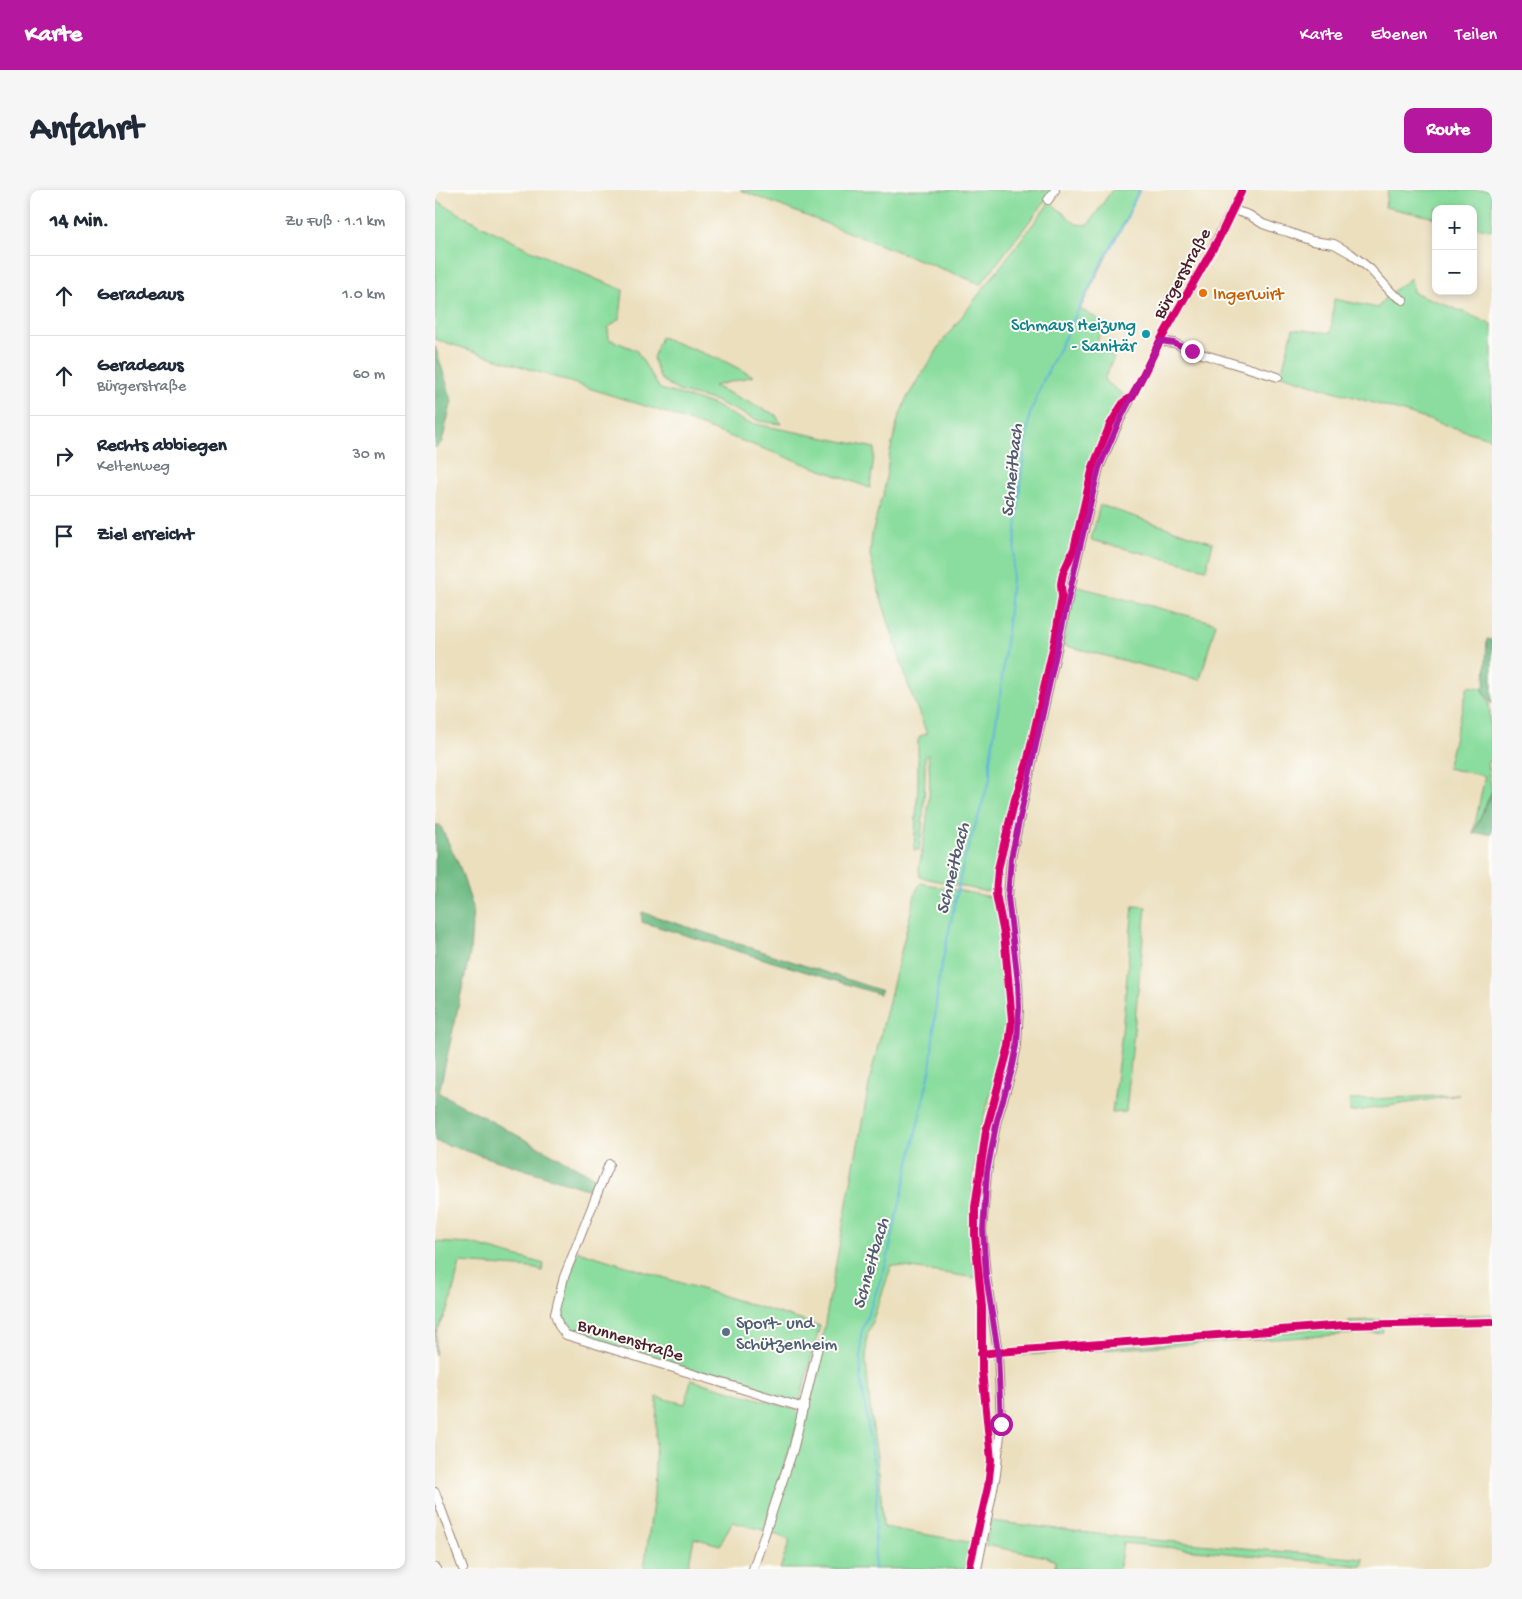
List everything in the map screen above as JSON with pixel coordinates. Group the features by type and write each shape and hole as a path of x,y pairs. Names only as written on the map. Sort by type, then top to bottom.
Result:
{"street":[{"path":"1048,200 1055,190"},
{"name":"Bürgerstraße","path":"977,1569 991,1503 999,1449 1001,1404 998,1352 986,1276 983,1230 987,1172 997,1120 1017,1046 1018,983 1008,897 1011,858 1099,468 1160,341 1213,248 1243,190"},
{"path":"1233,210 1249,215 1263,224 1311,241 1334,244 1350,253 1370,269 1392,293 1403,300"},
{"path":"1160,341 1174,343 1201,354 1279,377"},
{"name":"Brunnenstraße","path":"609,1164 564,1278 555,1314 559,1326 566,1336 804,1408"},
{"path":"998,1352 1344,1325 1492,1322"},
{"path":"753,1569 793,1450 819,1343"},
{"path":"435,1492 463,1569"}],"green space":[{"path":"740,190 1052,190 1053,191 981,284"},
{"path":"1112,190 1140,190 1080,309 1103,322 1095,348 1114,357 1104,380 1124,395 1108,425 1094,458 1074,540 1061,572 1061,598 1057,620 1023,773 1017,787 1005,831 995,892 920,877 919,869 928,812 930,784 928,755 925,757 924,804 919,850 914,850 918,786 918,741 920,736 927,734 911,693 880,595 870,555 872,534 883,497 890,452 898,420 906,399 943,341 1050,202 1076,224 1088,225"},
{"path":"1388,190 1492,190 1492,230 1477,227 1477,205 1432,205 1432,217 1385,207"},
{"path":"435,200 527,248 623,290 620,318 608,328 609,339 636,350 660,389 712,404 746,422 875,448 870,488 664,412 435,339"},
{"path":"1411,278 1413,292 1492,325 1492,439 1281,375 1293,329 1331,333 1334,299 1378,308 1386,296"},
{"path":"661,337 724,361 753,376 714,386 776,415 781,424 759,421 713,400 678,391 660,378 653,358"},
{"path":"435,346 452,401 442,442 435,448"},
{"path":"1100,505 1213,543 1206,569 1091,540"},
{"path":"1075,586 1216,623 1200,680 1063,645"},
{"path":"1487,639 1492,640 1492,704 1482,688 1485,684"},
{"path":"1468,686 1482,688 1487,700 1492,751 1492,760 1487,763 1492,791 1473,834 1485,776 1447,768"},
{"path":"1492,791 1492,833 1473,834"},
{"path":"435,825 440,825 459,865 473,908 470,953 439,1093 598,1179 593,1191 435,1141"},
{"path":"921,883 996,898 1001,925 1009,1023 1007,1041 984,1116 974,1171 971,1223 976,1278 892,1265 867,1336 866,1363 880,1481 883,1527 974,1543 967,1569 780,1569 790,1540 769,1532 809,1409 871,1074 916,891"},
{"path":"1133,906 1146,907 1126,1112 1112,1113 1122,1032"},
{"path":"642,912 882,991 879,994 642,922"},
{"path":"1459,1095 1350,1112 1350,1100"},
{"path":"435,1242 472,1244 544,1264 542,1271 533,1268 460,1263 449,1308 436,1333 435,1355"},
{"path":"578,1251 820,1326 799,1403 570,1333 562,1324 559,1310 562,1293"},
{"path":"1492,1314 1492,1320 1349,1323 1348,1321"},
{"path":"1382,1327 1383,1332 1007,1356 1319,1329"},
{"path":"691,1380 795,1409 800,1416 764,1530 732,1522 720,1545 694,1538 688,1569 644,1569 654,1496 657,1397 685,1404"},
{"path":"991,1521 1122,1537 1364,1559 1362,1566 1123,1543 1119,1569 1055,1569 1055,1561 1047,1557 985,1545"}],"waterway":[{"name":"Schneitbach","path":"874,1569 877,1486 861,1378 861,1334 886,1264 930,1071 938,983 963,864 990,779 990,760 1007,633 1021,476 1030,414 1042,383 1100,266 1126,220 1139,190"}],"cycle path":[{"path":"969,1569 988,1487 991,1460 982,1370 982,1307 975,1235 975,1207 986,1131 1009,1046 1012,1020 1004,934 996,894 998,869 1015,799 1027,763 1055,640 1062,597 1061,584 1063,573 1074,549 1093,467 1110,425 1124,402 1132,397 1160,341 1219,238 1242,190"},
{"path":"981,1354 1344,1325 1492,1322"}],"place":[{"name":"Ingerwirt","path":"1203,293"},
{"name":"Schmaus Heizung - Sanitär","path":"1146,334"},
{"name":"Sport- und Schützenheim","path":"726,1332"}],"route":[{"path":"1001,1424 998,1352 986,1276 983,1230 987,1172 997,1120 1017,1046 1018,983 1008,897 1011,858 1099,468 1118,424 1160,341 1174,343 1192,351"}]}
